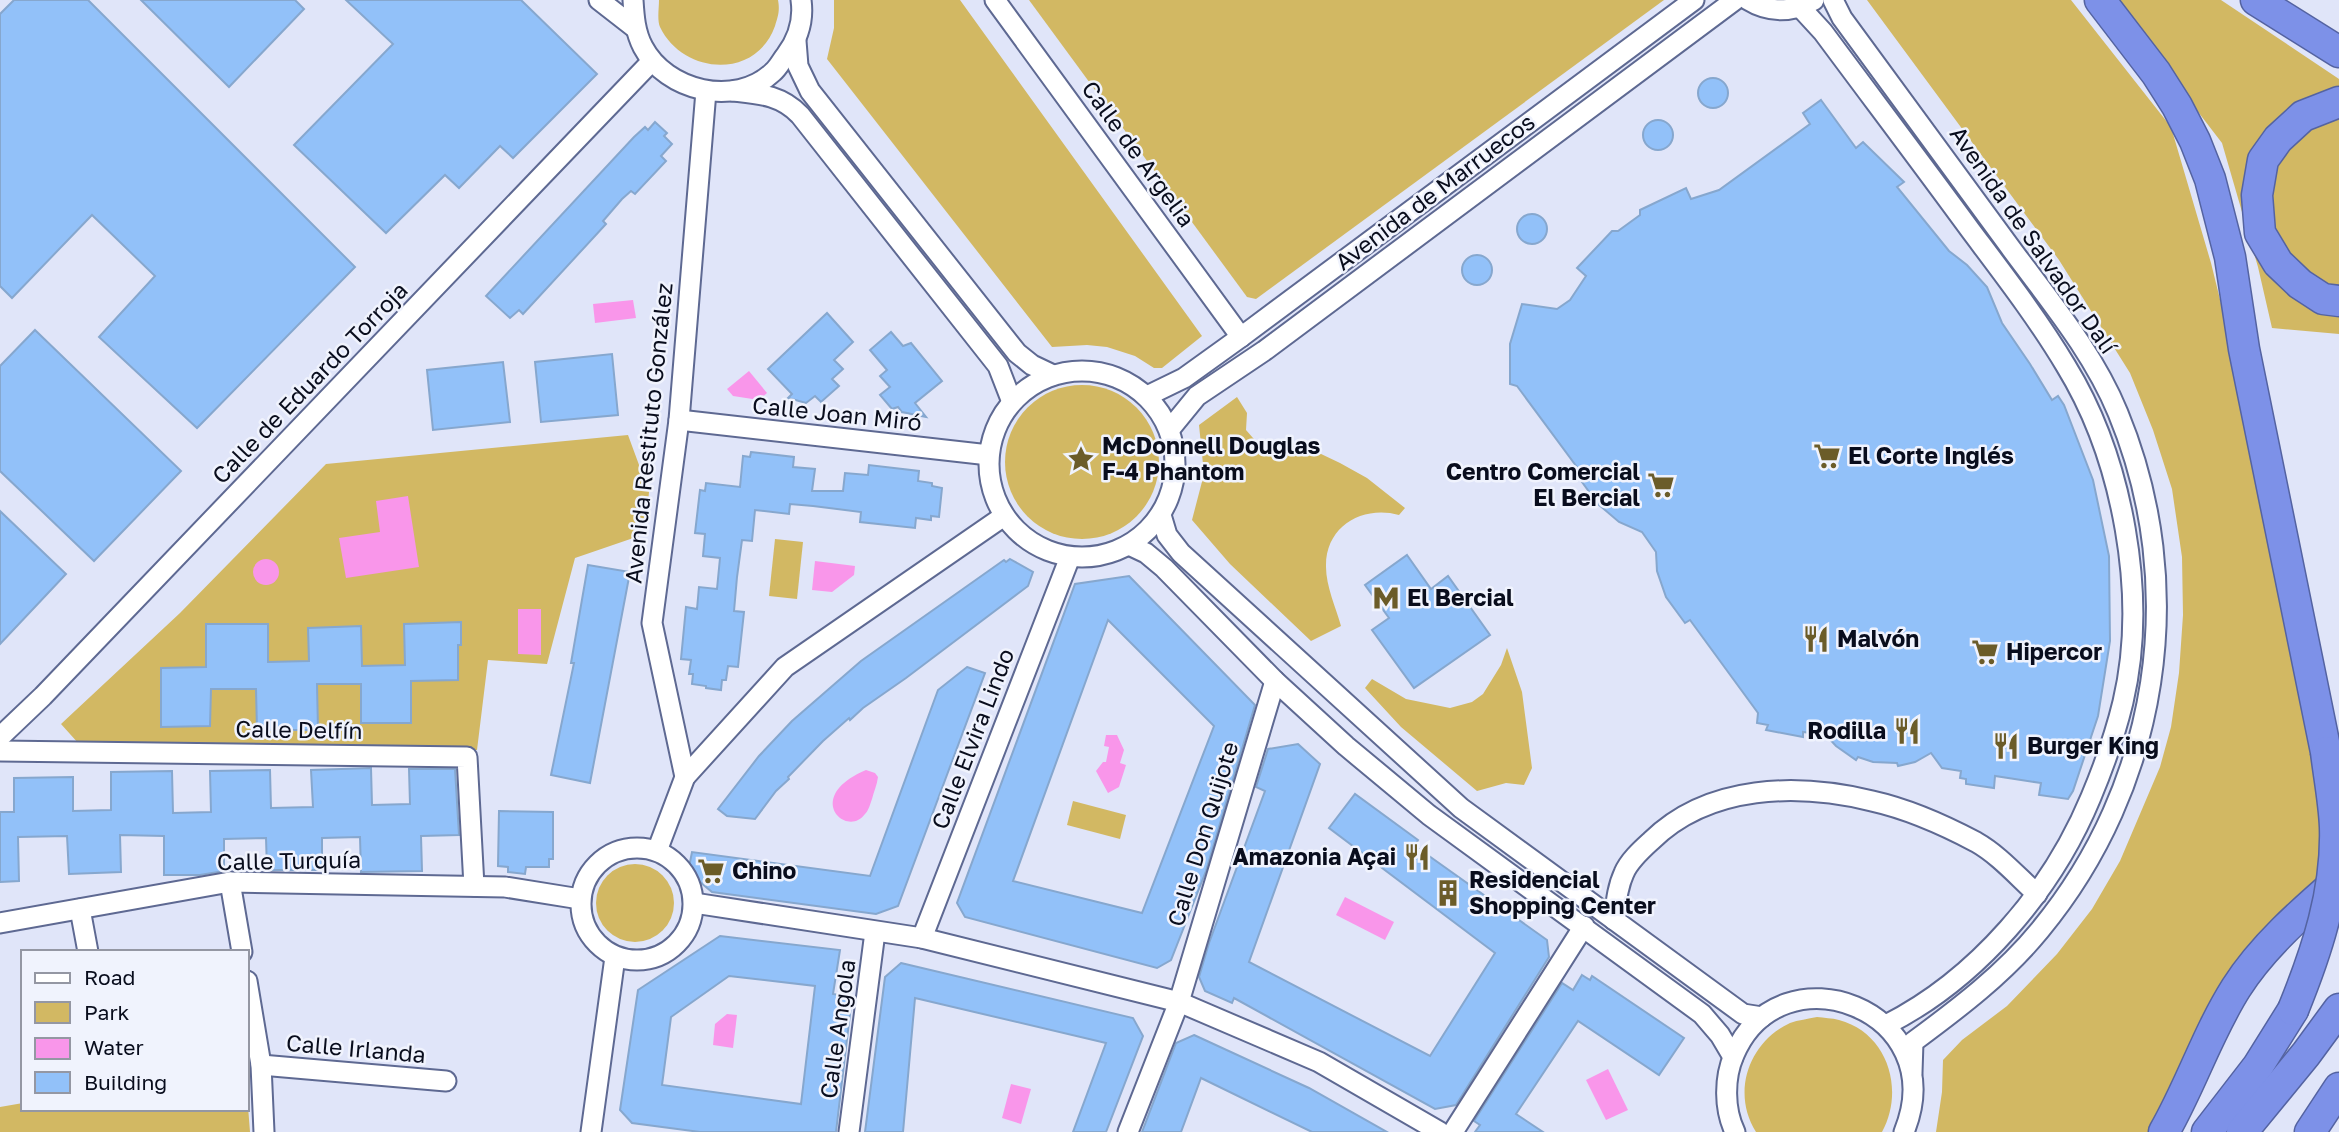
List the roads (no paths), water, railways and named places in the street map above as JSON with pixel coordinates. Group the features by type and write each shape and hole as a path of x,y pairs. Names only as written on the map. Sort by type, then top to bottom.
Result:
{"highway":[{"path":"2256,0 2339,52"},
{"path":"2101,4 2156,73 2178,106 2213,189 2232,266 2244,349 2326,752 2334,816 2334,863 2321,936 2293,1010 2258,1066 2207,1132"},
{"path":"2339,102 2303,116 2278,139 2263,160 2257,195 2260,233 2277,263 2300,284 2323,299 2339,301"},
{"path":"2164,1132 2181,1103 2215,1024 2237,986 2256,961 2300,914 2339,880"},
{"path":"2242,1132 2339,1009"},
{"path":"2310,1132 2339,1088"}],"street":[{"path":"599,0 635,28"},
{"path":"633,0 635,28 642,47 652,61 680,83 706,91 733,91 774,97 790,105 800,115 998,366 1012,402"},
{"path":"802,0 803,12 796,41 798,66 810,91 1017,353 1032,365 1053,375"},
{"name":"Calle de Argelia","path":"995,0 1241,337"},
{"name":"Avenida de Marruecos","path":"1147,396 1184,378 1241,337 1694,0"},
{"name":"Avenida de Marruecos","path":"1170,429 1197,396 1264,351 1735,0"},
{"path":"1748,0 1770,9 1785,10 1807,3"},
{"name":"Avenida de Salvador Dalí","path":"1833,0 1842,18 2085,350 2118,413 2137,471 2146,505 2158,593 2156,653 2145,718 2122,791 2096,849 2066,898 2039,932 1966,1004 1913,1042 1912,1073"},
{"name":"Avenida de Salvador Dalí","path":"1807,3 1823,32 2015,290 2067,366 2087,404 2117,489 2127,537 2132,593 2130,647 2123,699 2109,751 2080,824 2037,894 1992,947 1924,1004 1886,1026"},
{"path":"733,91 752,85 773,73 796,41"},
{"name":"Calle de Eduardo Torroja","path":"0,737 43,696 652,61"},
{"name":"Avenida Restituto González","path":"685,777 652,623 679,421 706,91"},
{"path":"1078,371 1103,373 1126,382 1147,396 1170,429 1176,475 1170,498 1161,515 1146,533 1129,545 1101,556 1070,557 1045,550 1022,536 1004,516 991,487 989,455 996,427 1012,402 1031,386 1053,375 1078,371"},
{"name":"Calle Joan Miró","path":"679,421 989,455"},
{"path":"1161,515 1167,535 1181,554 1461,808 1743,1014 1762,1017"},
{"path":"657,851 685,777 785,667 1004,516"},
{"path":"1129,545 1146,552 1164,568 1275,681 1346,746 1429,815 1702,1014 1720,1035 1733,1057"},
{"name":"Calle Elvira Lindo","path":"922,938 1070,557"},
{"name":"Calle Don Quijote","path":"1128,1132 1178,1002 1275,681"},
{"name":"Calle Delfín","path":"0,751 467,757 474,886"},
{"path":"1614,920 1624,873 1660,832 1708,803 1757,792 1785,791 1849,796 1899,808 1980,844 2037,894"},
{"path":"634,848 657,851 674,861 690,882 694,903 693,917 686,935 672,949 653,959 624,960 615,957 604,951 588,934 581,915 580,898 584,882 596,865 612,853 634,848"},
{"path":"230,882 242,950"},
{"name":"Calle Turquía","path":"0,923 230,882 505,887 580,898"},
{"path":"694,903 922,938 1178,1002 1319,1062 1440,1132"},
{"path":"80,909 88,950"},
{"path":"1453,1132 1584,926"},
{"name":"Calle Angola","path":"849,1132 875,932"},
{"path":"591,1132 615,957"},
{"path":"248,987 261,1065 264,1132"},
{"path":"1735,1132 1726,1098 1729,1065 1741,1038 1750,1026 1779,1007 1807,999 1835,999 1863,1008 1886,1026 1903,1048 1912,1073 1914,1095 1904,1132"},
{"name":"Calle Irlanda","path":"261,1065 446,1081"}],"water":[{"path":"633,300 636,318 595,323 593,304"},
{"path":"749,371 767,393 759,400 733,396 727,389"},
{"path":"408,496 419,567 346,578 339,538 380,532 376,501"},
{"path":"266,559 275,563 279,572 275,581 266,585 257,581 253,572 257,563"},
{"path":"815,561 855,566 854,575 832,592 812,590"},
{"path":"518,609 541,609 541,655 518,654"},
{"path":"1106,735 1117,735 1124,750 1120,763 1126,765 1119,787 1108,793 1096,771 1106,762 1109,747 1104,746"},
{"path":"866,770 878,777 868,811 857,820 841,818 835,811 833,802 836,792 847,781"},
{"path":"1345,897 1394,922 1385,940 1336,915"},
{"path":"727,1014 737,1015 733,1048 713,1045 715,1024"},
{"path":"1608,1069 1628,1110 1606,1120 1586,1080"},
{"path":"1011,1084 1031,1089 1021,1124 1002,1118"}],"place":[{"name":"El Corte Inglés","path":"1827,456"},
{"name":"McDonnell Douglas F-4 Phantom","path":"1081,459"},
{"name":"Centro Comercial El Bercial","path":"1661,485"},
{"name":"El Bercial","path":"1386,598"},
{"name":"Malvón","path":"1816,639"},
{"name":"Hipercor","path":"1985,652"},
{"name":"Rodilla","path":"1907,731"},
{"name":"Burger King","path":"2006,746"},
{"name":"Amazonia Açai","path":"1417,857"},
{"name":"Chino","path":"711,871"},
{"name":"Residencial Shopping Center","path":"1448,893"}]}
